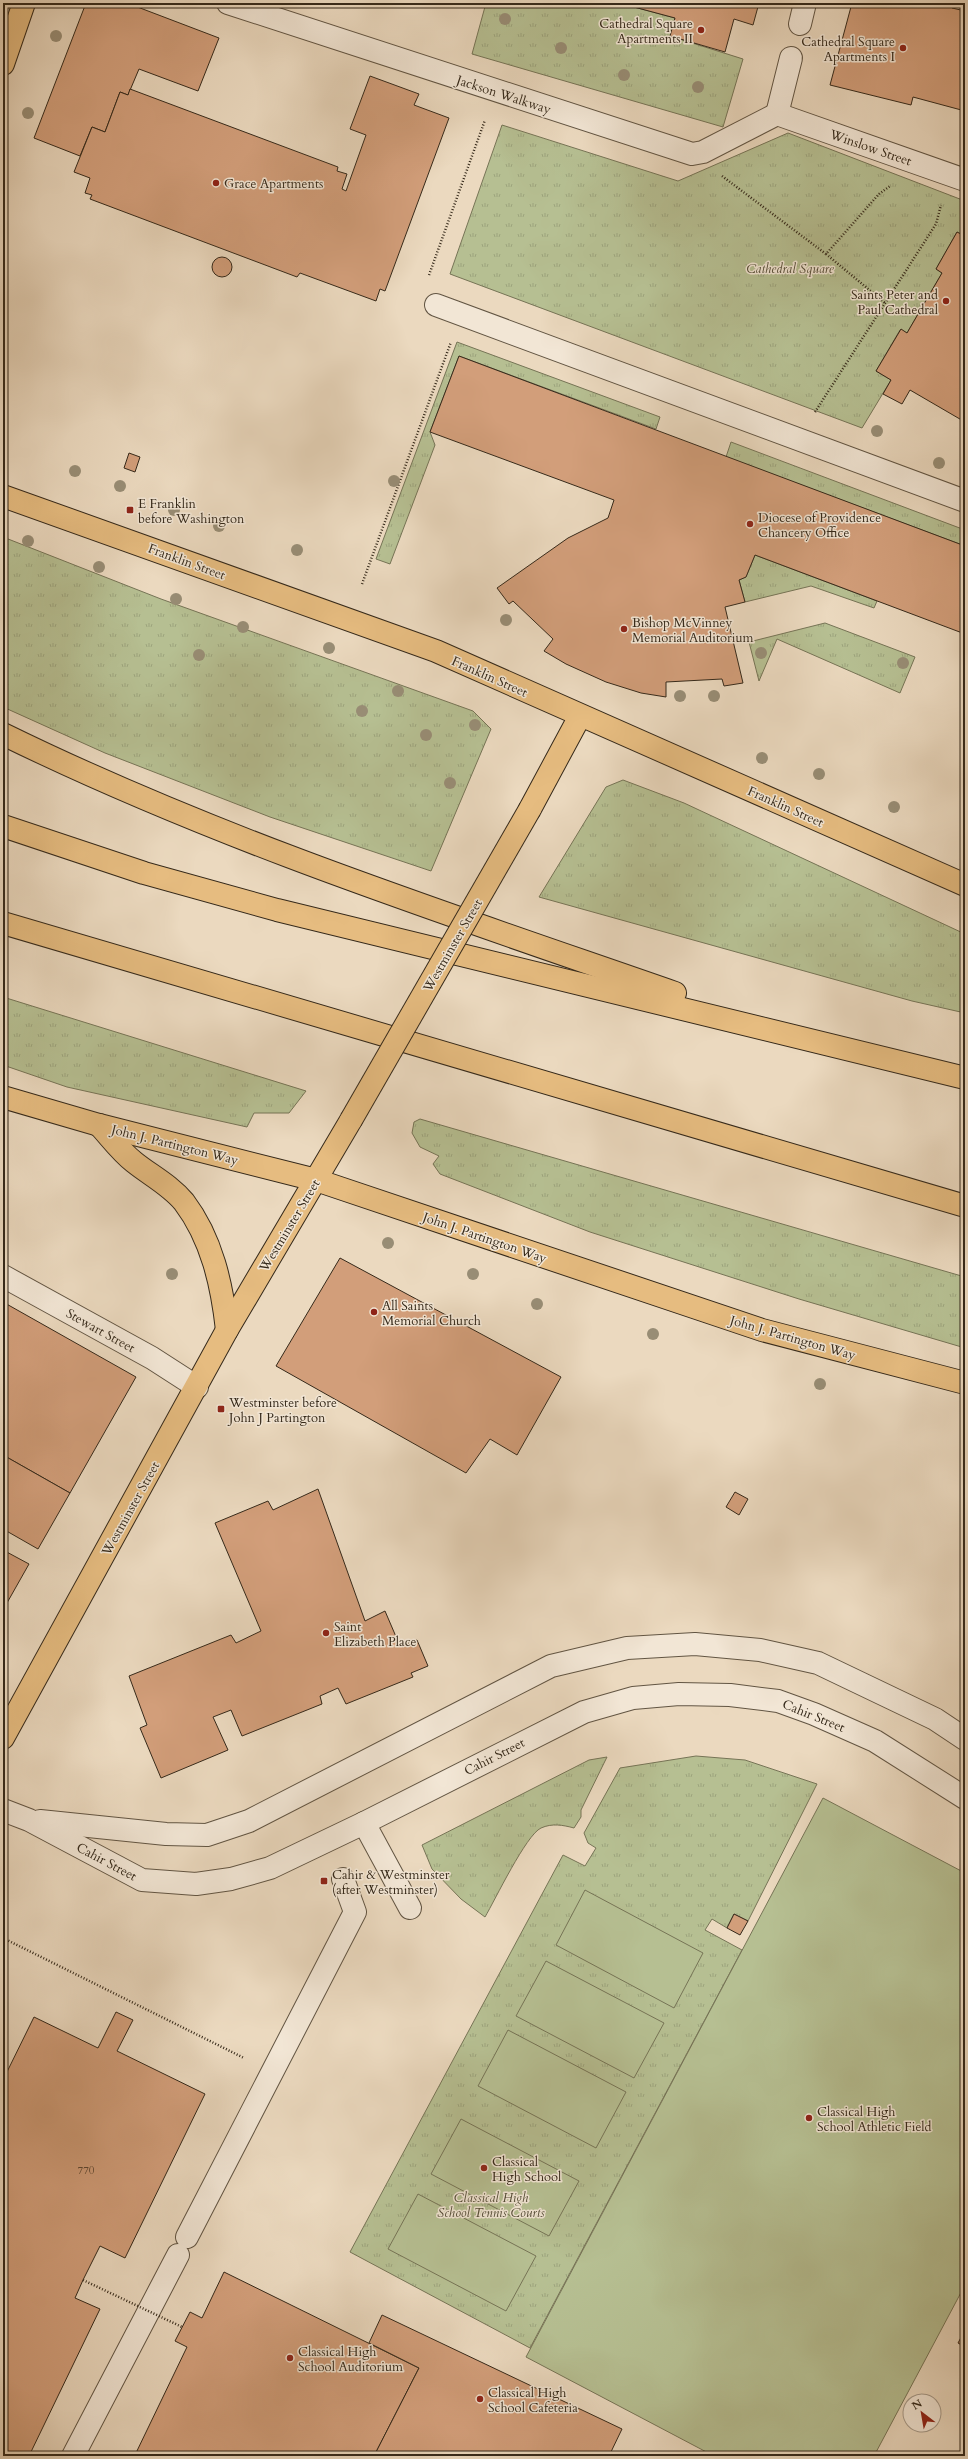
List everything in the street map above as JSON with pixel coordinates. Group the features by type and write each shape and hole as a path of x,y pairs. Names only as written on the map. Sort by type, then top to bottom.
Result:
{"main road":[{"path":"3,64 24,3"},
{"name":"Franklin Street","path":"3,496 436,651 965,885"},
{"name":"Westminster Street","path":"3,1738 227,1330 316,1180 530,809 580,716"},
{"path":"3,734 153,803 329,873 795,1035"},
{"path":"3,826 144,873 277,910 795,1035 965,1078"},
{"path":"3,923 215,987 965,1206"},
{"name":"John J. Partington Way","path":"3,1097 99,1125 316,1180 762,1330 965,1383"},
{"path":"99,1125 133,1162 159,1179 183,1202 198,1225 216,1266 227,1330"}],"street":[{"name":"Jackson Walkway","path":"228,3 279,11 496,91 692,154"},
{"path":"692,154 703,152 777,114 791,58"},
{"name":"Winslow Street","path":"777,114 965,180"},
{"path":"436,305 965,501"},
{"name":"Stewart Street","path":"3,1276 152,1358 197,1386"},
{"name":"Cahir Street","path":"29,1820 166,1834 207,1835 249,1821 551,1666 627,1648 695,1644 760,1650 818,1663 935,1719 965,1739"},
{"name":"Cahir Street","path":"3,1810 29,1820 142,1880 196,1884 230,1879 270,1868 364,1823 584,1712 633,1698 679,1694 730,1695 778,1701 814,1714 874,1741 965,1798"},
{"path":"364,1823 410,1908"},
{"path":"73,2456 273,2073 355,1912 343,1879"}],"path":[{"path":"429,276 496,91"},
{"path":"692,154 826,254 884,303"},
{"path":"826,254 879,194 895,184"},
{"path":"812,416 936,224 943,200"},
{"path":"362,584 461,314"},
{"path":"3,1938 273,2073"},
{"path":"83,2280 182,2327"}],"green space":[{"path":"486,3 619,3 675,18 670,36 743,59 723,127 472,54"},
{"name":"Cathedral Square","path":"502,125 678,181 788,133 965,201 965,236 957,232 936,269 942,273 907,333 900,330 876,371 891,380 862,428 450,274"},
{"path":"457,342 660,417 656,429 459,356 430,432 435,445 390,564 376,559"},
{"path":"731,442 965,530 965,546 726,457"},
{"path":"3,537 161,599 473,711 491,729 431,871 270,817 105,753 3,707"},
{"path":"755,555 877,601 874,608 811,586 745,602 739,580 746,577"},
{"path":"825,623 915,657 900,693 777,639 759,681 749,642"},
{"path":"623,780 684,803 965,934 965,1013 912,1001 539,897 606,787"},
{"path":"3,997 306,1091 289,1113 254,1113 247,1127 67,1087 3,1065"},
{"path":"420,1119 965,1277 965,1348 799,1299 590,1232 440,1174 433,1164 439,1156 420,1147 412,1133 414,1122"},
{"name":"Classical High School Tennis Courts","path":"696,1756 745,1760 817,1784 748,1921 734,1914 727,1928 712,1919 705,1930 742,1950 530,2348 350,2252 563,1855 585,1866 596,1848 588,1843 584,1833 620,1768"},
{"path":"607,1757 581,1810 581,1817 574,1828 562,1825 549,1825 541,1828 535,1833 519,1855 485,1917 461,1899 432,1869 422,1845 589,1760"},
{"name":"Classical High School Athletic Field","path":"823,1798 965,1873 965,2285 908,2393 902,2393 902,2403 874,2456 714,2456 526,2357"},
{"path":"585,1890 703,1953 674,2008 556,1945"},
{"path":"546,1961 664,2023 634,2078 516,2016"},
{"path":"508,2030 626,2092 596,2148 478,2086"},
{"path":"461,2119 579,2181 549,2236 431,2174"},
{"path":"418,2194 536,2256 506,2311 388,2249"}],"building":[{"path":"86,3 127,3 219,38 198,91 139,69 128,95 120,92 105,132 92,127 80,156 34,138"},
{"name":"Cathedral Square Apartments II","path":"619,3 759,3 753,25 734,19 725,52 670,36 675,18"},
{"name":"Cathedral Square Apartments I","path":"852,3 954,3 952,8 965,11 965,111 913,97 911,105 830,85"},
{"name":"Grace Apartments","path":"370,76 419,94 414,105 449,118 385,291 380,289 376,301 300,273 297,277 90,199 92,195 85,193 90,178 74,172 92,127 105,132 120,92 128,95 130,89 338,167 337,171 347,174 342,189 346,191 366,135 350,129"},
{"name":"Saints Peter and Paul Cathedral","path":"957,232 965,236 965,422 910,390 902,404 883,394 891,380 876,371 901,329 907,333 942,273 936,269"},
{"path":"222,257 229,260 232,267 229,274 222,277 215,274 212,267 215,260"},
{"name":"Diocese of Providence Chancery Office","path":"459,356 965,546 965,634 755,555 746,577 739,580 745,602 725,607 743,683 724,686 722,679 666,682 666,697 641,693 606,682 566,664 544,651 553,639 513,601 509,604 497,588 568,538 608,518 614,500 430,432"},
{"path":"129,453 140,457 135,472 124,468"},
{"name":"All Saints Memorial Church","path":"340,1258 561,1377 517,1455 490,1439 466,1473 276,1366"},
{"path":"3,1302 136,1377 70,1493 3,1455"},
{"path":"3,1455 70,1493 38,1549 3,1529"},
{"name":"Saint Elizabeth Place","path":"318,1489 365,1621 385,1611 400,1646 417,1640 428,1666 411,1673 413,1677 346,1704 338,1688 320,1696 322,1704 242,1736 231,1710 213,1717 228,1750 161,1778 140,1728 147,1725 129,1676 231,1635 236,1643 261,1631 215,1523 268,1501 273,1510"},
{"path":"735,1492 748,1499 739,1515 726,1507"},
{"path":"3,1550 29,1564 3,1610"},
{"path":"734,1914 748,1921 740,1935 727,1928"},
{"path":"116,2012 133,2020 117,2051 205,2094 125,2258 100,2246 83,2280 75,2298 100,2309 29,2456 3,2456 3,2080 34,2017 98,2048"},
{"name":"Classical High School Auditorium","path":"224,2272 419,2368 374,2456 135,2455 187,2347 175,2341 190,2312 202,2318"},
{"name":"Classical High School Cafeteria","path":"382,2315 622,2429 609,2456 374,2456 419,2368 369,2343"},
{"path":"965,2330 965,2347 958,2343"}],"place":[{"name":"Cathedral Square Apartments II","path":"701,30"},
{"name":"Cathedral Square Apartments I","path":"903,48"},
{"name":"Grace Apartments","path":"216,183"},
{"name":"Saints Peter and Paul Cathedral","path":"946,301"},
{"name":"E Franklin before Washington","path":"130,510"},
{"name":"Diocese of Providence Chancery Office","path":"750,524"},
{"name":"Bishop McVinney Memorial Auditorium","path":"624,629"},
{"name":"All Saints Memorial Church","path":"374,1312"},
{"name":"Westminster before John J Partington","path":"221,1409"},
{"name":"Saint Elizabeth Place","path":"326,1633"},
{"name":"Cahir & Westminster (after Westminster)","path":"324,1881"},
{"name":"Classical High School Athletic Field","path":"809,2118"},
{"name":"Classical High School","path":"484,2168"},
{"name":"Classical High School Auditorium","path":"290,2358"},
{"name":"Classical High School Cafeteria","path":"480,2399"}]}
